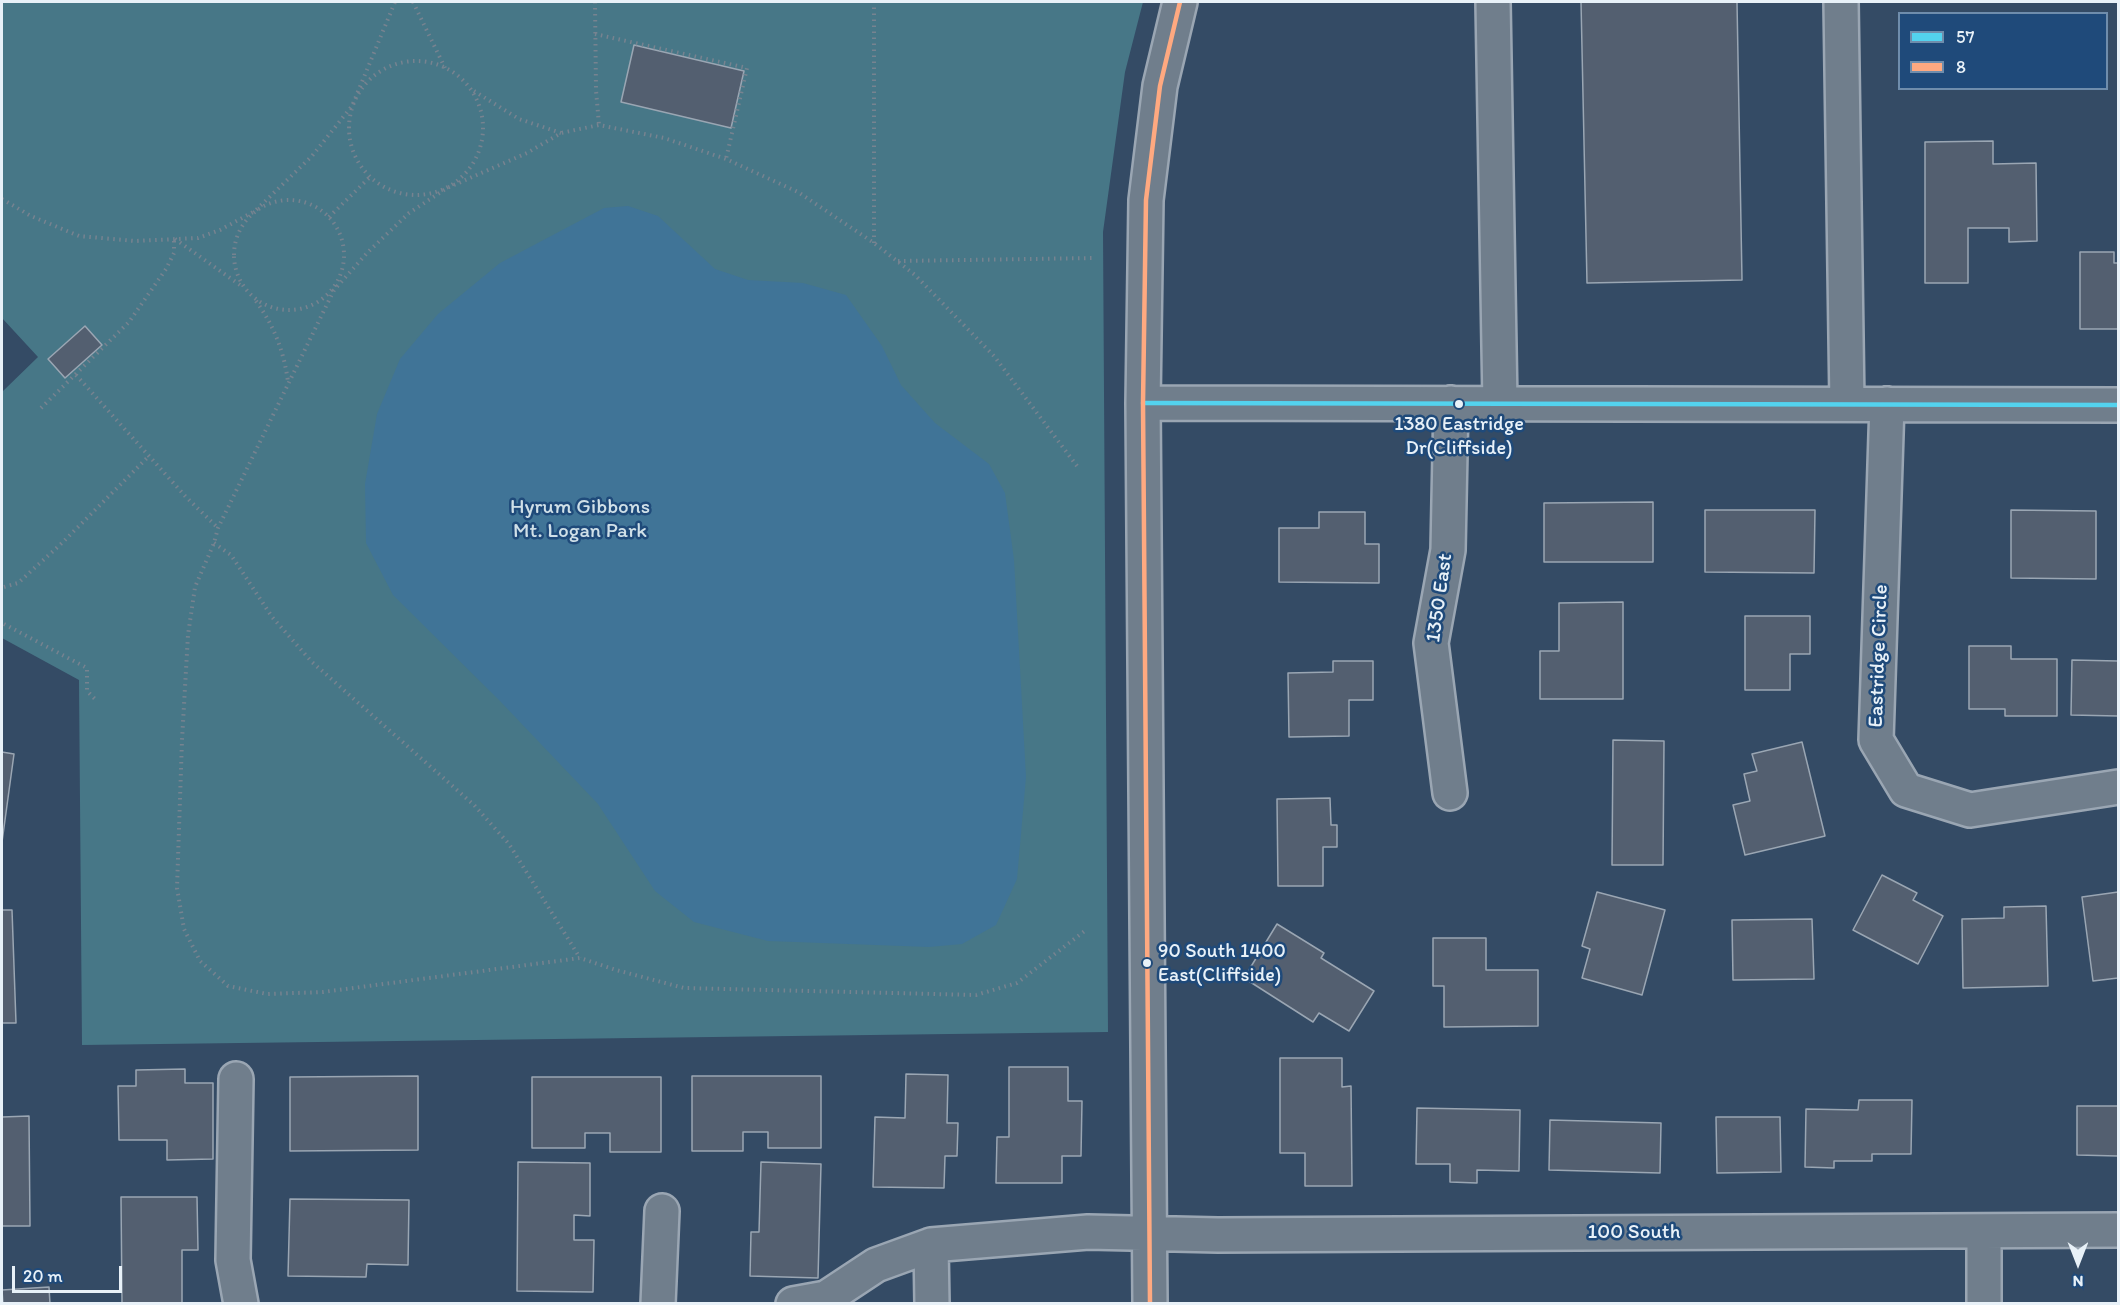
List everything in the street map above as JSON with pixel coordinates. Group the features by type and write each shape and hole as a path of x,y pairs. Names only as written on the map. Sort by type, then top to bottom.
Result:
{"street":[{"path":"1150,1304 1143,403 1146,200 1160,86 1180,2"},
{"path":"1493,2 1500,404"},
{"path":"1841,2 1847,405"},
{"path":"1143,403 2118,405"},
{"name":"1350 East","path":"1450,793 1431,643 1448,550 1451,403"},
{"name":"Eastridge Circle","path":"1887,405 1876,740 1906,790 1970,810 2118,787"},
{"path":"236,1079 233,1260 240,1304"},
{"path":"658,1304 662,1211"},
{"name":"100 South","path":"793,1304 826,1298 876,1265 931,1245 1088,1233 2118,1230"},
{"path":"1984,1231 1984,1304"},
{"path":"931,1245 932,1304"}],"path":[{"path":"395,2 352,106 349,121 351,147 360,165 370,177 385,188 408,195 434,193 516,158 561,133 599,125 664,138 726,159 798,192 874,243 915,275 994,356 1077,466"},
{"path":"413,2 445,68"},
{"path":"595,2 599,125"},
{"path":"874,2 874,243"},
{"path":"595,34 747,68 726,159"},
{"path":"174,239 231,277 250,294 269,306 293,311 315,304 334,290 368,252 409,213 465,175 474,163 483,136 483,120 480,107 471,90 455,73 434,63 415,61 397,64 382,71 362,88 352,106 312,156 255,211 241,228 235,239 234,268 241,284 250,294 269,319 276,333 286,364 288,384"},
{"path":"471,90 519,119 561,133"},
{"path":"329,217 370,177"},
{"path":"2,199 31,216 79,236 135,241 198,238 220,230 282,199 307,203 319,208 329,217 342,237 344,245 342,269 334,290 218,528 195,587 188,635 177,888 184,929 200,961 228,986 267,994 324,992 580,958 684,988 976,996 1017,983 1086,930"},
{"path":"41,408 129,322 166,269 174,253 174,239"},
{"path":"897,261 1095,258"},
{"path":"76,375 148,457 218,528"},
{"path":"4,587 18,583 62,543 148,457"},
{"path":"214,543 231,555 272,617 312,662 474,805 509,844 580,958"},
{"path":"4,624 87,668 87,691 96,700"}],"green space":[{"name":"Hyrum Gibbons Mt. Logan Park","path":"2,2 1143,2 1125,72 1103,232 1108,1032 82,1045 79,680 2,638 2,392 38,357 2,318"}],"shaded area":[{"path":"628,206 658,216 715,269 748,280 803,283 846,295 882,346 901,385 935,423 989,464 1005,493 1014,560 1026,777 1017,879 996,925 962,944 929,947 768,941 694,922 655,891 598,804 500,701 393,595 366,543 365,484 377,414 400,359 438,314 500,263 604,208"}],"building":[{"path":"1581,2 1737,2 1742,280 1587,283"},
{"path":"634,45 744,71 731,128 621,102"},
{"path":"1993,141 1993,164 2036,163 2037,241 2009,242 2009,228 1968,228 1968,283 1925,283 1925,142"},
{"path":"2080,252 2114,252 2114,263 2118,263 2118,329 2080,329"},
{"path":"85,326 102,345 65,378 48,359"},
{"path":"1653,502 1653,562 1544,562 1544,503"},
{"path":"1705,510 1815,510 1814,573 1705,572"},
{"path":"2011,510 2096,511 2096,579 2011,578"},
{"path":"1319,512 1365,512 1365,544 1379,544 1379,583 1279,582 1279,528 1319,528"},
{"path":"1623,602 1623,699 1540,699 1540,651 1559,651 1559,603"},
{"path":"1745,616 1810,616 1810,654 1790,654 1790,690 1745,690"},
{"path":"1969,646 2011,646 2011,659 2057,659 2057,716 2005,716 2005,709 1969,709"},
{"path":"2072,660 2118,661 2118,716 2071,715"},
{"path":"1333,661 1373,661 1373,700 1349,700 1349,736 1289,737 1288,673 1333,672"},
{"path":"1613,740 1664,741 1663,865 1612,865"},
{"path":"1802,742 1825,836 1745,855 1733,805 1750,801 1744,774 1757,771 1752,754"},
{"path":"2,752 14,754 2,842"},
{"path":"1330,798 1331,825 1337,825 1337,847 1323,847 1323,886 1278,886 1277,799"},
{"path":"1882,875 1917,893 1913,900 1943,916 1918,964 1853,930"},
{"path":"1597,892 1665,910 1642,995 1582,978 1590,949 1582,946"},
{"path":"2118,892 2118,978 2093,981 2082,897"},
{"path":"2046,906 2048,986 1963,988 1962,919 2004,918 2004,907"},
{"path":"2,910 12,910 16,1023 2,1023"},
{"path":"1812,919 1814,979 1733,980 1732,920"},
{"path":"1277,924 1324,953 1321,958 1374,991 1349,1031 1319,1013 1313,1022 1244,978"},
{"path":"1433,938 1486,938 1486,970 1538,970 1538,1026 1444,1027 1444,986 1433,986"},
{"path":"1280,1058 1342,1058 1342,1087 1351,1086 1352,1186 1305,1186 1305,1153 1280,1153"},
{"path":"1009,1067 1068,1067 1068,1101 1082,1101 1081,1156 1062,1156 1062,1183 996,1183 997,1137 1009,1137"},
{"path":"185,1069 185,1083 213,1083 213,1159 167,1160 167,1140 119,1140 118,1086 136,1086 136,1070"},
{"path":"906,1074 948,1075 947,1123 958,1123 957,1156 945,1156 944,1188 873,1187 875,1117 905,1118"},
{"path":"418,1076 418,1150 290,1151 290,1077"},
{"path":"692,1076 821,1076 821,1148 768,1148 768,1132 743,1132 743,1151 692,1151"},
{"path":"532,1077 661,1077 661,1152 610,1152 610,1133 585,1133 585,1148 532,1148"},
{"path":"1859,1100 1912,1100 1911,1154 1872,1154 1872,1161 1834,1161 1834,1168 1805,1167 1806,1109 1858,1110"},
{"path":"2077,1106 2118,1106 2118,1156 2077,1155"},
{"path":"1417,1108 1520,1110 1519,1171 1477,1170 1477,1183 1450,1182 1450,1164 1416,1164"},
{"path":"29,1116 30,1226 2,1226 2,1117"},
{"path":"1716,1117 1780,1117 1781,1172 1717,1173"},
{"path":"1550,1120 1661,1123 1660,1173 1549,1170"},
{"path":"518,1162 590,1163 590,1216 574,1215 574,1240 594,1240 593,1292 517,1291"},
{"path":"761,1162 821,1164 818,1278 750,1276 751,1232 759,1232"},
{"path":"121,1197 197,1197 198,1250 182,1250 182,1304 122,1304"},
{"path":"290,1199 409,1200 408,1265 367,1264 366,1277 288,1276"},
{"path":"49,1287 50,1304 3,1304 2,1290"}],"transit line":[{"name":"8","path":"1150,1304 1143,403 1146,200 1160,86 1180,2"},
{"name":"57","path":"1143,403 2118,405"}],"place":[{"name":"1380 Eastridge Dr(Cliffside)","path":"1459,404"},
{"name":"90 South 1400 East(Cliffside)","path":"1147,963"}]}
